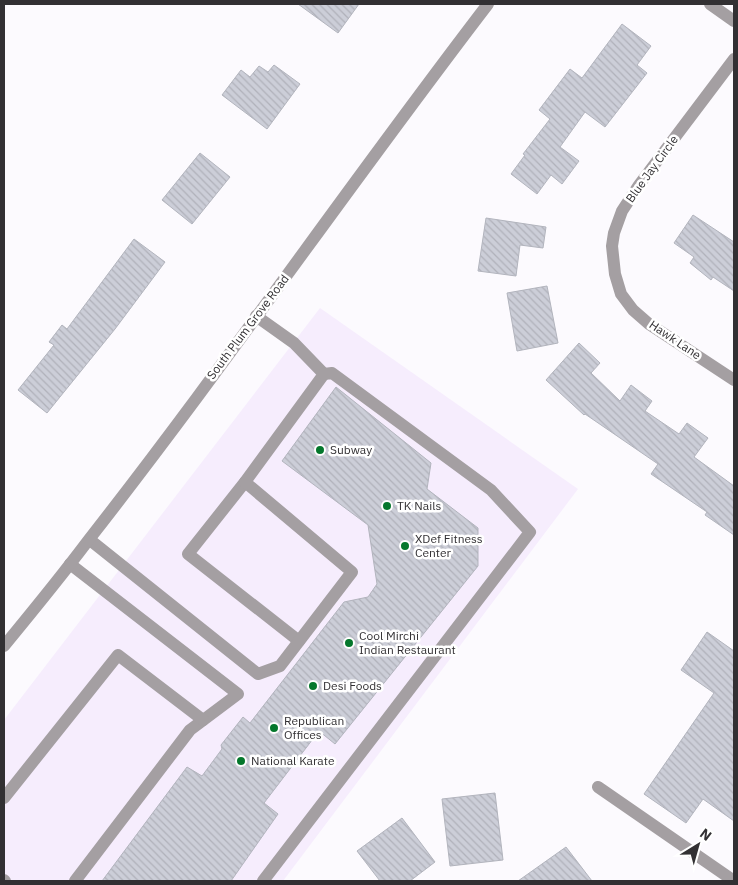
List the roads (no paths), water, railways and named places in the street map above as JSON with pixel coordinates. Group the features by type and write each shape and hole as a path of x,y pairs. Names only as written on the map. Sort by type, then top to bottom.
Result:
{"street":[{"name":"South Plum Grove Road","path":"4,646 90,540 404,114 488,4"},
{"path":"710,4 734,22"},
{"name":"Blue Jay Circle","path":"621,294 615,274 612,246 614,233 622,211 639,184 734,59"},
{"name":"Hawk Lane","path":"621,294 633,310 649,324 734,380"},
{"path":"256,316 294,343 324,374"},
{"path":"263,881 530,532 491,490 332,373 324,374 245,482 188,554 299,641"},
{"path":"90,540 258,674 280,666 352,572 245,482"},
{"path":"70,564 238,694 190,730 75,881"},
{"path":"4,798 118,655 203,720"},
{"path":"598,788 734,881"}],"place":[{"name":"Subway","path":"320,450"},
{"name":"TK Nails","path":"387,506"},
{"name":"XDef Fitness Center","path":"405,546"},
{"name":"Cool Mirchi Indian Restaurant","path":"349,643"},
{"name":"Desi Foods","path":"313,686"},
{"name":"Republican Offices","path":"274,728"},
{"name":"National Karate","path":"241,761"}]}
